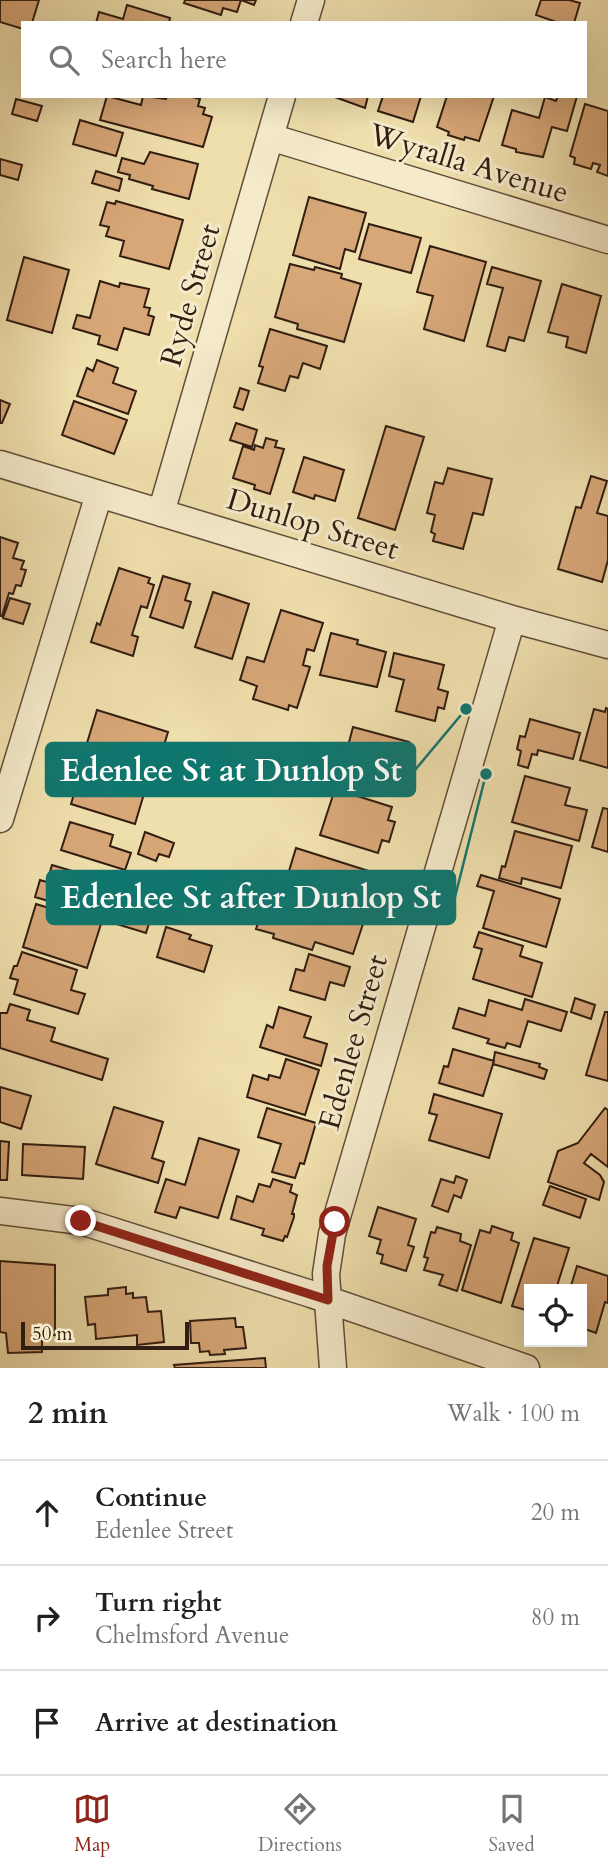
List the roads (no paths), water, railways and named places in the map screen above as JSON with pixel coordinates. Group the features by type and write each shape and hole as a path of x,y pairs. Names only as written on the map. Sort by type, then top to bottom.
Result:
{"street":[{"path":"305,21 311,0"},
{"name":"Ryde Street","path":"161,513 281,98"},
{"name":"Wyralla Avenue","path":"270,138 608,240"},
{"name":"Dunlop Street","path":"0,464 512,619 608,645"},
{"path":"0,819 99,494"},
{"name":"Edenlee Street","path":"333,1368 327,1266 335,1222 512,619"},
{"path":"0,1211 81,1221 328,1300 526,1368"}],"place":[{"name":"Edenlee St at Dunlop St","path":"466,709"},
{"name":"Edenlee St after Dunlop St","path":"486,774"}]}
